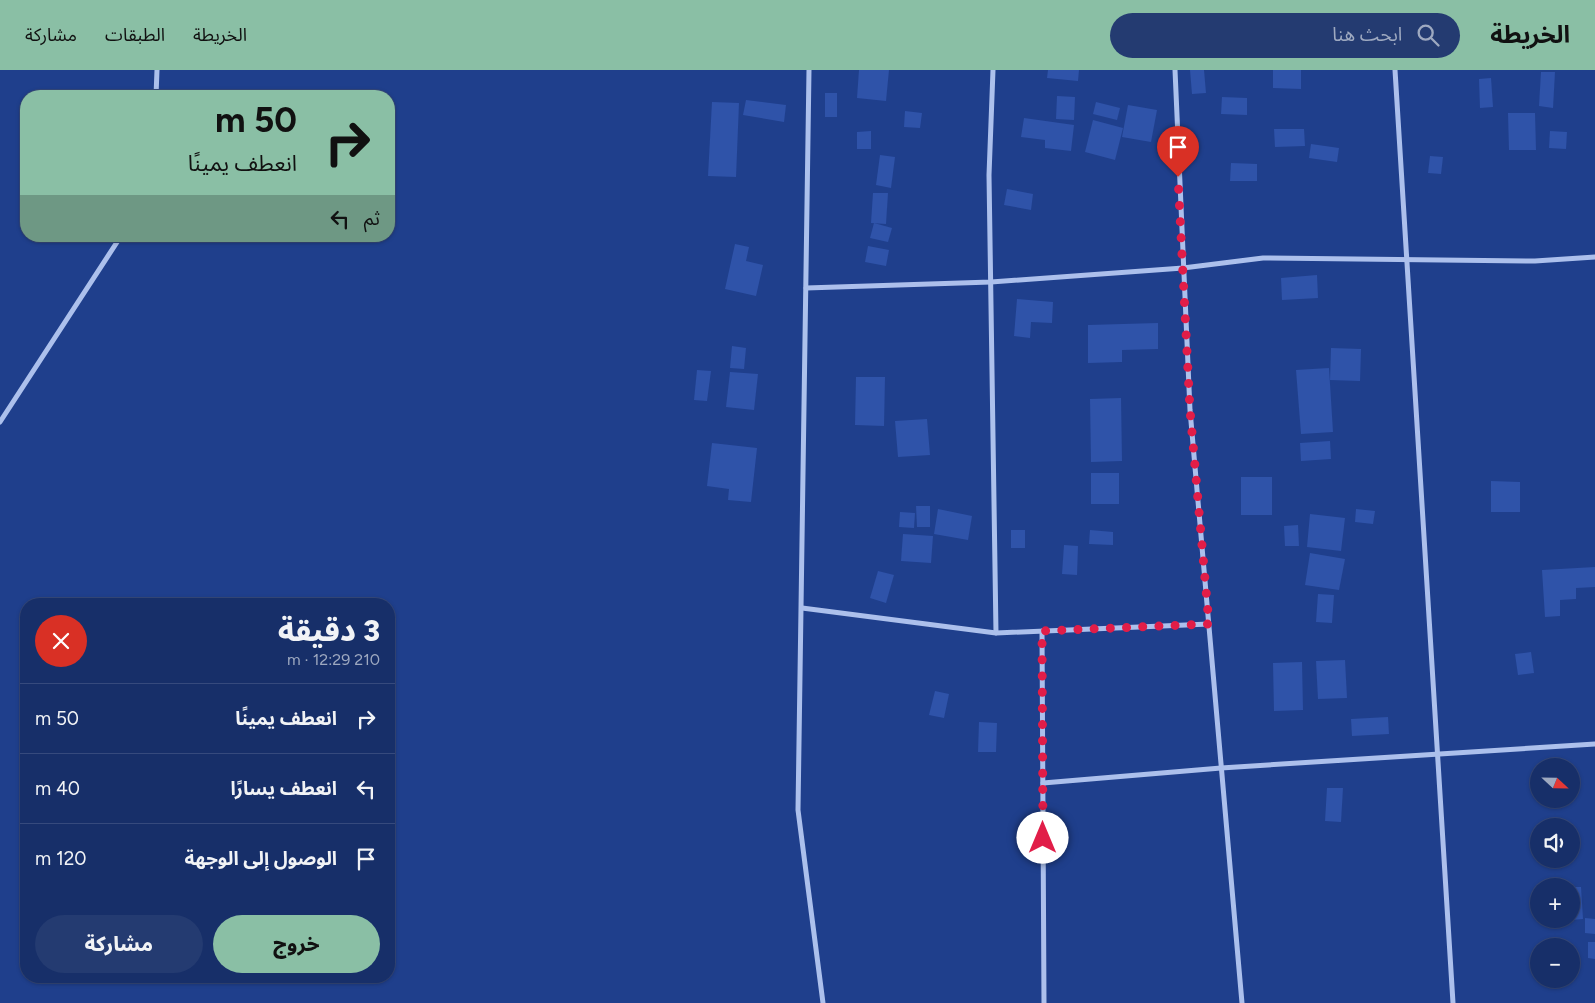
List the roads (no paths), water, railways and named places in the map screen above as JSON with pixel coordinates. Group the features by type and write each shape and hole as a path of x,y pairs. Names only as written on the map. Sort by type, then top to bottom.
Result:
{"street":[{"path":"156,90 158,70"},
{"path":"808,70 798,810 823,1003"},
{"path":"992,70 989,175 996,633"},
{"path":"1175,70 1190,410 1242,1003"},
{"path":"1395,70 1453,1003"},
{"path":"0,422 117,242"},
{"path":"806,288 991,282 1183,268 1263,258 1535,261 1595,257"},
{"path":"802,608 996,633 1209,624"},
{"path":"1042,631 1044,1003"},
{"path":"1043,783 1221,768 1595,744"}]}
